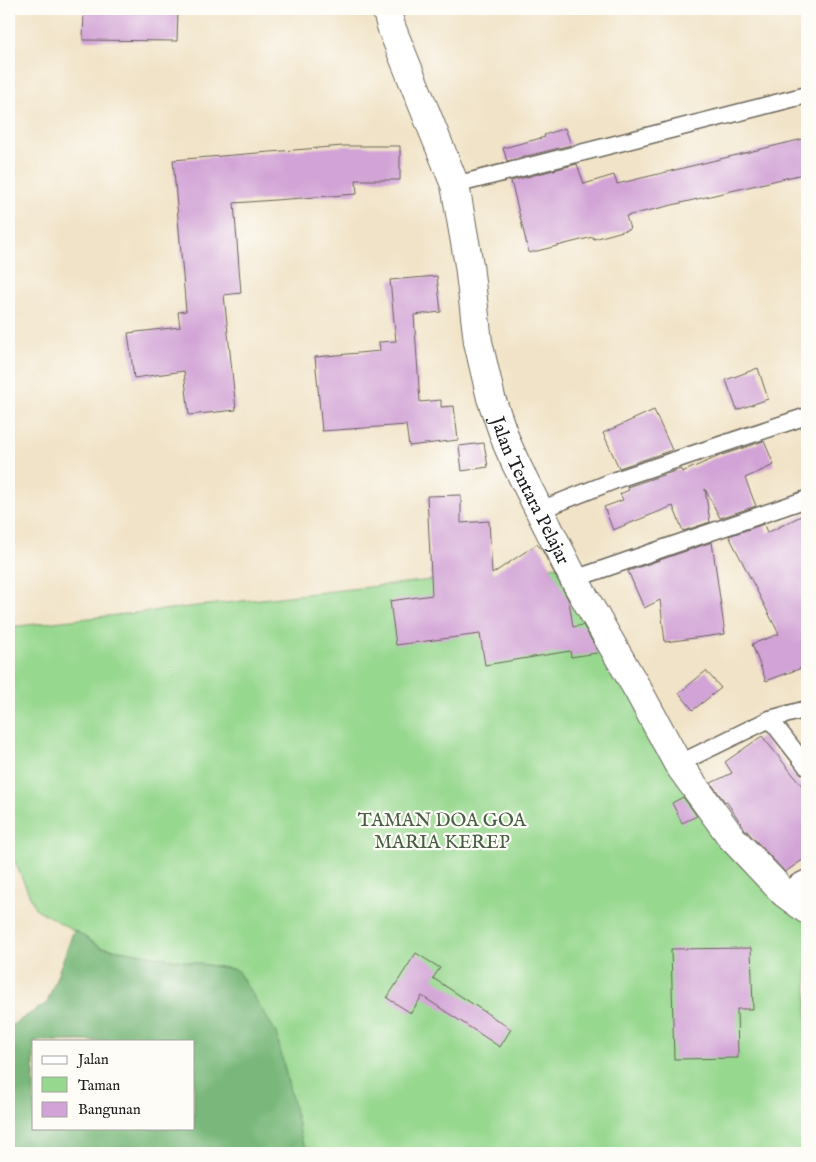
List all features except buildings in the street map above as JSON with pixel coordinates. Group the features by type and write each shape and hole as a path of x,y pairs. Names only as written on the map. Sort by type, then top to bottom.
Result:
{"street":[{"name":"Jalan Tentara Pelajar","path":"386,9 392,29 455,185 469,264 478,342 490,398 507,444 529,492 540,510 574,580 640,692 678,764 732,838 784,893 807,910"}],"lane":[{"path":"455,185 807,95"},
{"path":"540,510 621,478 807,416"},
{"path":"574,580 807,499"},
{"path":"678,764 770,719 807,709"},
{"path":"770,719 807,767"},
{"path":"784,893 807,878"}],"green space":[{"name":"TAMAN DOA GOA MARIA KEREP","path":"567,565 679,752 784,886 807,905 807,1153 311,1153 302,1141 237,970 101,947 35,908 9,848 9,627"},
{"path":"74,930 101,947 237,970 276,1032 302,1141 311,1153 9,1153 9,1027 47,1003"}]}
